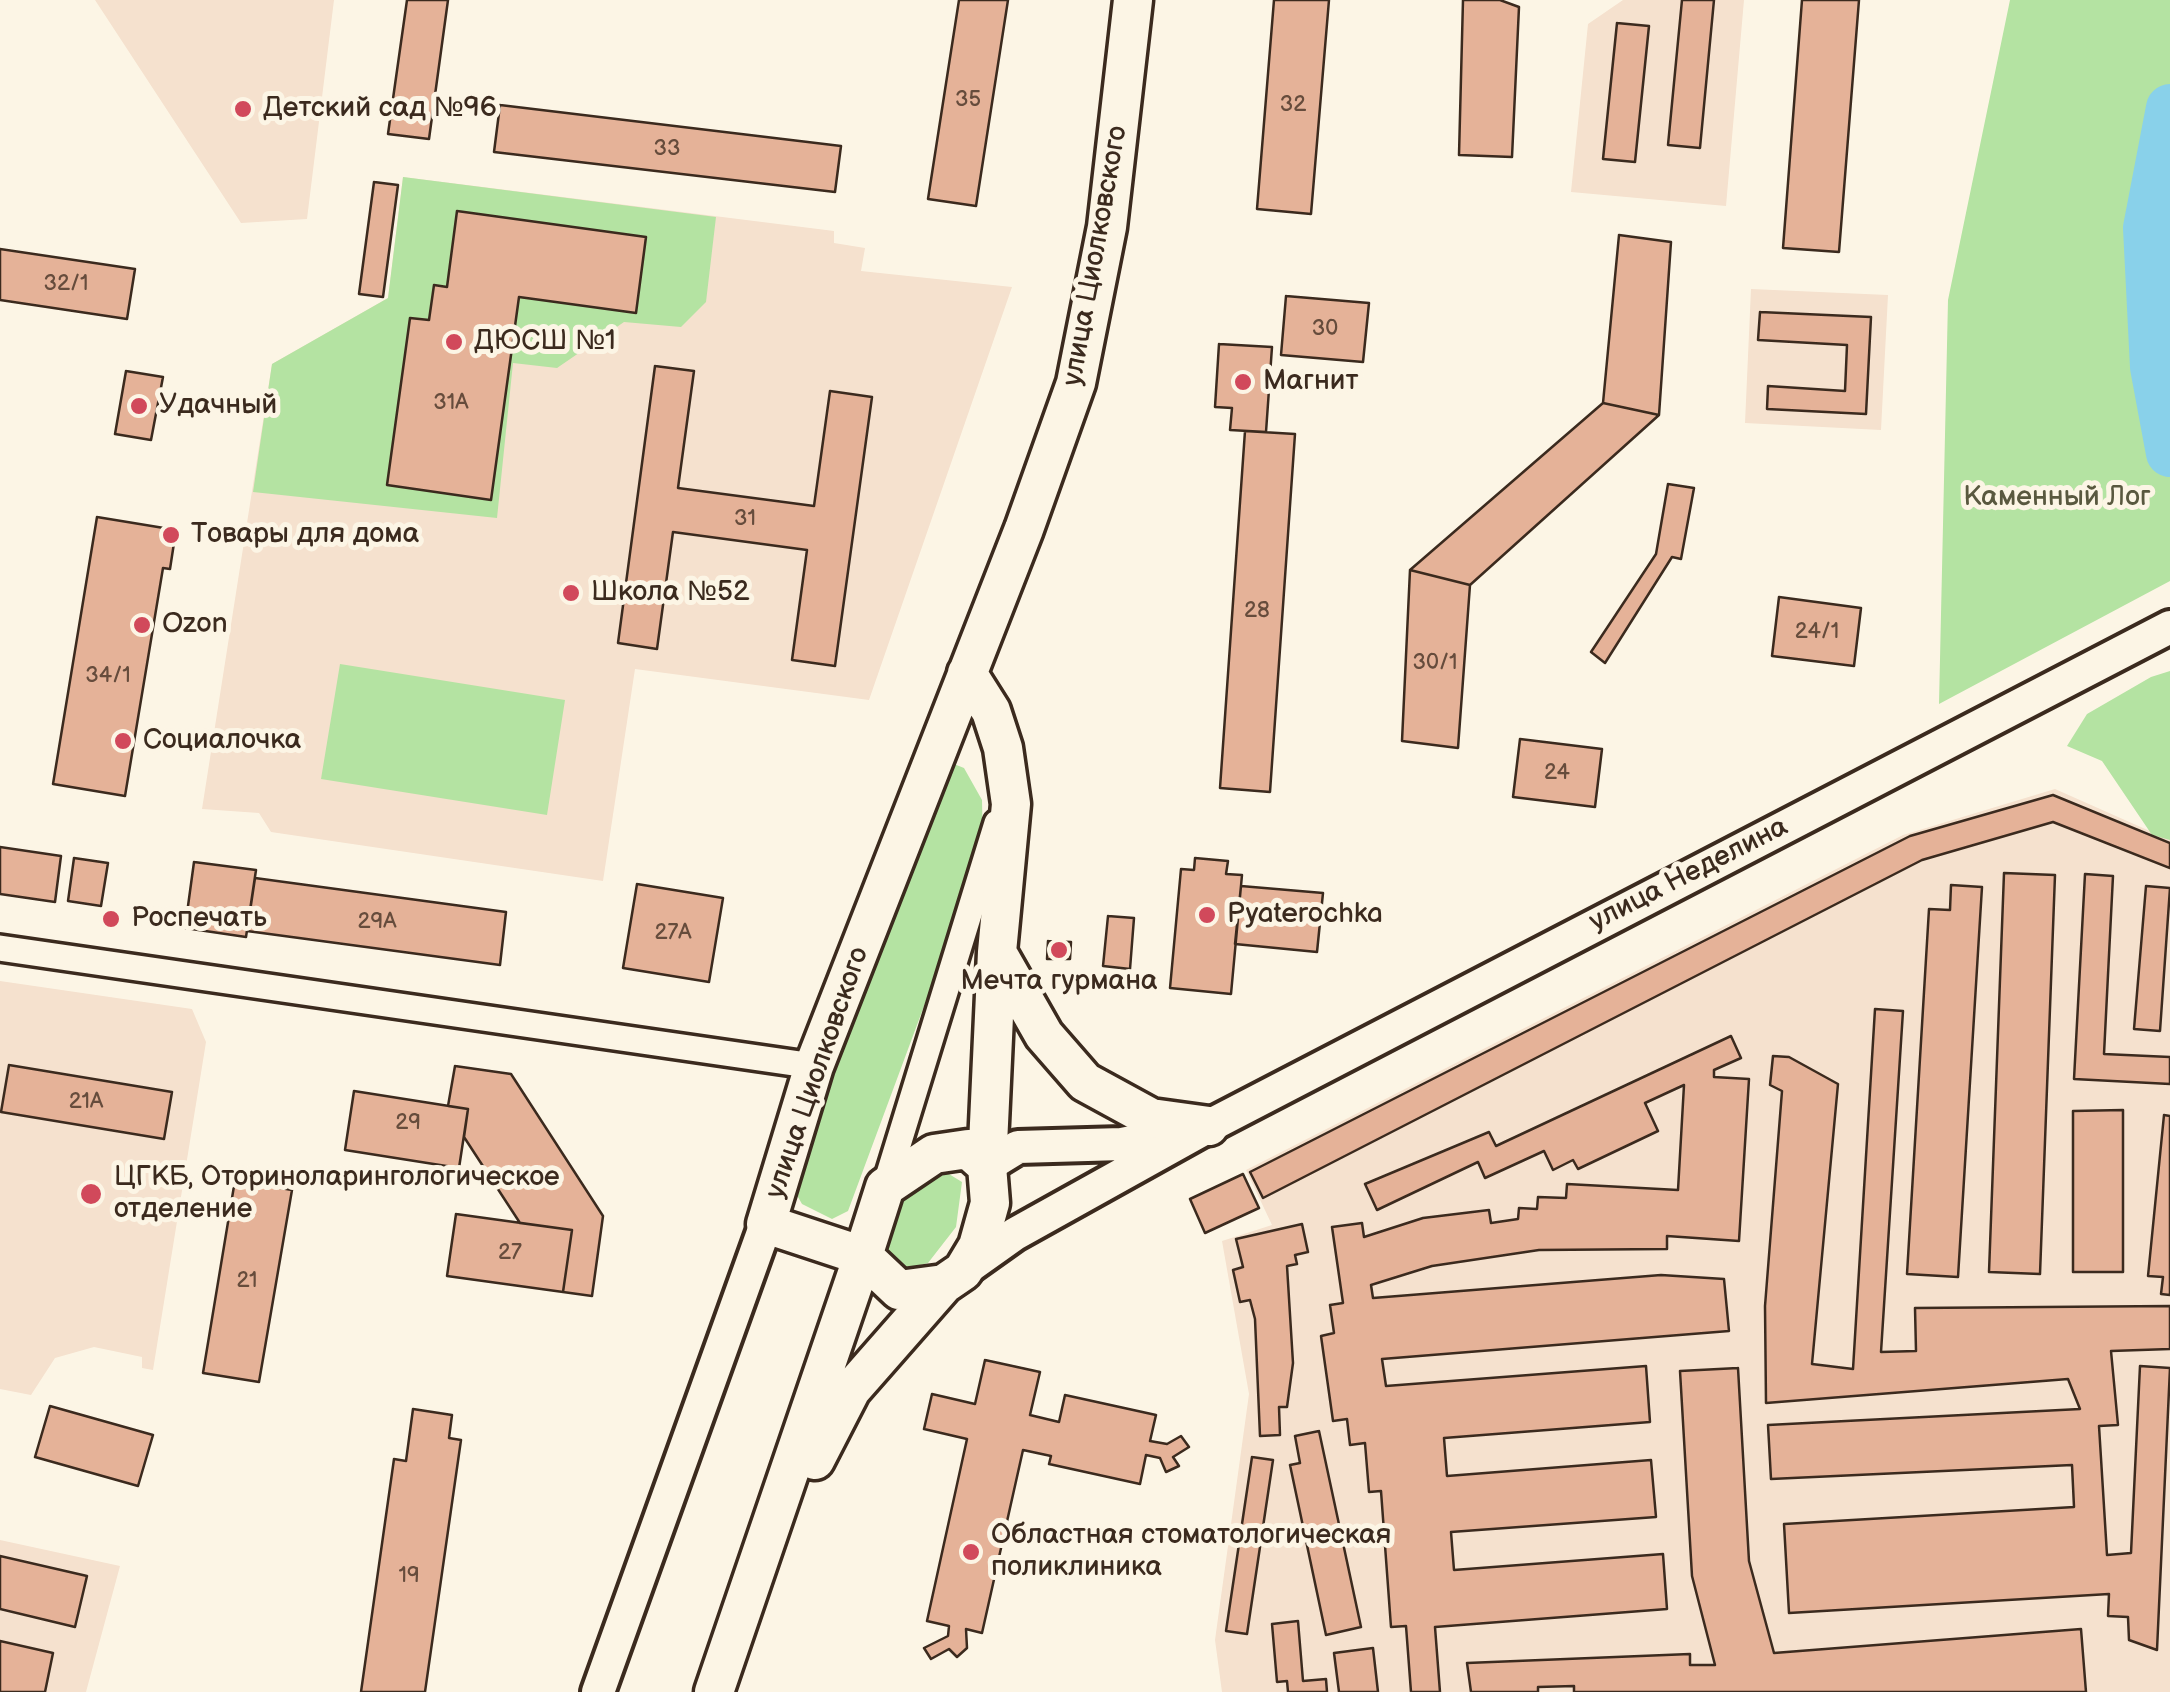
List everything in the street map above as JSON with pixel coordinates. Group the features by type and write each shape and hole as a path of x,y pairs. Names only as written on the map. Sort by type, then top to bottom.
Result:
{"main road":[{"name":"улица Циолковского","path":"863,1256 766,1224 814,1066 1076,383 1107,227 1133,0"},
{"path":"754,1584 851,1390 978,1246 990,1203 996,952 1011,804 991,711 967,673"},
{"path":"996,952 1044,1035 1085,1082 1152,1118 1210,1126"},
{"path":"714,1692 754,1584 886,1187 934,1154 968,1150 988,1166"},
{"path":"863,1256 900,1290 953,1278"}],"street":[{"name":"улица Неделина","path":"953,1278 1042,1218 1210,1126 2170,627"},
{"path":"886,1187 1008,785"},
{"path":"0,948 814,1066"},
{"name":"улица Неделина","path":"988,1166 1018,1148 1122,1144 1210,1126"},
{"path":"598,1692 766,1224"}],"shaded area":[{"name":"Детский сад №96","path":"95,0 334,0 307,219 241,223"},
{"path":"1623,0 1744,0 1726,206 1571,192 1588,24"},
{"name":"Школа №52","path":"403,177 834,231 834,243 865,248 861,271 1012,287 869,700 635,669 603,881 271,832 259,813 202,809 272,364 388,298"},
{"path":"1751,289 1888,295 1881,430 1745,423"},
{"path":"2055,789 2170,840 2170,1692 1222,1692 1215,1640 1249,1394 1222,1241 1272,1225 1246,1170 1903,835"},
{"name":"ЦГКБ, Оториноларингологическое отделение","path":"0,981 192,1009 206,1042 153,1370 142,1368 142,1357 94,1347 55,1358 31,1395 0,1389"},
{"path":"0,1540 120,1566 86,1692 0,1692"}],"green space":[{"name":"Каменный Лог","path":"2010,0 2170,0 2170,581 1939,704 1948,300"},
{"name":"ДЮСШ №1","path":"403,177 716,217 706,302 681,327 624,322 557,368 513,363 497,518 253,492 272,364 388,298"},
{"path":"340,664 565,700 547,815 321,779"},
{"path":"2170,671 2170,840 2152,835 2102,761 2067,746 2087,714 2151,677"},
{"path":"954,764 964,768 982,800 983,847 848,1211 832,1219 802,1204 794,1190 793,1167 945,768"},
{"path":"944,1171 962,1182 956,1227 928,1263 900,1270 882,1259 888,1209 922,1174"}],"building":[{"path":"407,0 448,0 429,139 388,134"},
{"path":"959,0 1008,0 976,206 928,199"},
{"path":"1274,0 1329,0 1311,214 1257,209"},
{"path":"1463,0 1500,0 1519,7 1512,157 1459,155"},
{"path":"1682,0 1714,0 1700,148 1668,145"},
{"path":"1802,0 1859,0 1839,252 1783,248"},
{"path":"1617,23 1649,26 1635,162 1603,159"},
{"path":"500,105 841,146 835,192 494,152"},
{"path":"374,182 398,185 383,297 359,294"},
{"path":"457,211 646,237 636,313 519,297 491,500 387,485 410,318 429,320 434,285 447,287"},
{"path":"1619,235 1671,242 1659,415 1603,403"},
{"path":"0,249 135,269 127,319 0,300"},
{"path":"1286,296 1369,303 1363,362 1281,355"},
{"path":"1760,312 1871,317 1866,414 1767,409 1768,386 1845,391 1847,345 1758,340"},
{"name":"Магнит","path":"1219,344 1272,347 1266,432 1230,430 1232,408 1215,407"},
{"path":"655,366 694,371 678,488 814,506 830,391 872,397 835,666 792,660 807,550 673,532 657,649 618,643"},
{"name":"Удачный","path":"126,371 163,377 151,440 115,434"},
{"path":"1603,403 1659,415 1470,585 1410,570"},
{"path":"1245,431 1295,434 1270,792 1220,788"},
{"path":"1668,484 1694,488 1681,559 1672,557 1605,663 1591,652 1656,554"},
{"path":"97,517 176,530 170,569 163,568 125,796 53,784"},
{"path":"1410,570 1470,585 1458,748 1402,741"},
{"path":"1779,597 1861,608 1854,666 1772,656"},
{"path":"1520,739 1602,749 1595,807 1513,797"},
{"path":"2053,795 2170,843 2170,868 2053,822 1922,860 1263,1198 1250,1172 1910,836"},
{"path":"0,847 61,856 55,902 0,894"},
{"path":"74,858 108,863 101,906 68,901"},
{"name":"Pyaterochka","path":"1195,858 1228,861 1226,874 1242,875 1231,994 1170,988 1181,869 1194,870"},
{"path":"194,862 256,870 246,937 185,928"},
{"path":"2004,873 2055,875 2040,1274 1989,1272"},
{"path":"2085,874 2113,876 2104,1054 2170,1057 2170,1084 2074,1079"},
{"path":"255,878 506,912 500,965 247,931"},
{"path":"637,884 723,898 709,982 623,968"},
{"path":"1951,885 1982,887 1958,1277 1907,1274 1929,909 1950,910"},
{"path":"1241,886 1323,893 1317,952 1235,944"},
{"path":"2146,886 2170,888 2160,1031 2134,1029"},
{"path":"1108,916 1134,918 1130,969 1103,966"},
{"name":"Мечта гурмана","path":"1048,941 1071,942 1070,959 1047,959"},
{"path":"1875,1009 1903,1011 1881,1352 1916,1351 1915,1308 2170,1306 2170,1349 2111,1351 2118,1425 2099,1426 2107,1555 2131,1553 2140,1366 2170,1368 2157,1650 2129,1640 2128,1617 2108,1616 2109,1594 1789,1613 1784,1524 2074,1507 2072,1465 1771,1479 1768,1425 2080,1409 2068,1379 1766,1403 1765,1306 1782,1091 1770,1085 1773,1056 1789,1057 1838,1084 1812,1364 1853,1369"},
{"path":"1731,1036 1741,1058 1714,1070 1714,1077 1749,1079 1739,1241 1667,1236 1667,1249 1539,1250 1432,1266 1371,1285 1373,1298 1661,1275 1724,1279 1729,1331 1382,1359 1386,1386 1646,1366 1650,1422 1444,1438 1447,1476 1651,1460 1656,1517 1451,1532 1454,1570 1663,1554 1667,1609 1435,1627 1440,1692 1411,1692 1406,1626 1391,1627 1381,1491 1369,1492 1365,1443 1350,1445 1347,1419 1333,1421 1321,1336 1334,1333 1330,1305 1343,1303 1332,1227 1362,1223 1364,1237 1423,1218 1489,1210 1491,1223 1518,1219 1519,1208 1537,1209 1538,1197 1566,1198 1567,1184 1678,1190 1684,1085 1645,1103 1658,1131 1578,1169 1573,1160 1553,1170 1544,1151 1485,1178 1478,1162 1377,1210 1365,1184 1489,1132 1496,1146"},
{"path":"9,1065 172,1092 164,1139 1,1112"},
{"path":"455,1066 511,1074 603,1216 592,1296 563,1292 572,1230 520,1223 464,1137 468,1109 448,1106"},
{"path":"354,1091 468,1109 459,1168 345,1150"},
{"path":"2123,1110 2123,1272 2073,1272 2073,1111"},
{"path":"2164,1115 2170,1116 2170,1295 2161,1294 2163,1277 2148,1276"},
{"path":"1243,1174 1259,1208 1205,1233 1190,1199"},
{"path":"235,1180 292,1190 259,1382 203,1373"},
{"path":"456,1214 572,1230 563,1292 447,1276"},
{"path":"1302,1224 1308,1252 1295,1255 1297,1264 1287,1266 1293,1363 1287,1407 1279,1407 1280,1435 1260,1436 1255,1319 1250,1300 1240,1302 1233,1270 1243,1267 1236,1239"},
{"name":"Областная стоматологическая поликлиника","path":"985,1360 1040,1372 1030,1415 1059,1422 1065,1395 1156,1415 1150,1441 1167,1444 1181,1436 1189,1447 1173,1457 1179,1466 1166,1472 1160,1458 1146,1455 1140,1484 1049,1464 1051,1456 1023,1450 982,1633 966,1629 967,1648 957,1657 949,1649 931,1659 924,1648 948,1636 949,1626 927,1621 967,1439 924,1429 932,1394 975,1404"},
{"path":"1738,1368 1749,1561 1774,1653 2081,1629 2086,1692 1574,1692 1574,1686 1538,1687 1538,1692 1471,1692 1467,1663 1690,1654 1690,1665 1715,1665 1692,1576 1680,1371"},
{"path":"50,1406 153,1435 138,1486 35,1457"},
{"path":"413,1409 452,1415 449,1438 461,1440 425,1692 361,1692 394,1459 406,1461"},
{"path":"1319,1431 1361,1627 1326,1635 1290,1465 1300,1463 1295,1436"},
{"path":"1252,1457 1273,1460 1247,1634 1226,1631"},
{"path":"0,1556 87,1576 75,1627 0,1609"},
{"path":"1298,1621 1303,1681 1326,1679 1327,1692 1288,1692 1287,1681 1277,1682 1272,1624"},
{"path":"0,1641 53,1653 45,1692 0,1692"},
{"path":"1373,1648 1378,1692 1339,1692 1334,1653"}],"waterway":[{"path":"2170,108 2147,228 2154,367 2170,453"}],"place":[{"name":"Детский сад №96","path":"243,109"},
{"name":"ДЮСШ №1","path":"454,342"},
{"name":"Магнит","path":"1243,382"},
{"name":"Удачный","path":"139,406"},
{"name":"Товары для дома","path":"171,535"},
{"name":"Школа №52","path":"571,593"},
{"name":"Ozon","path":"142,625"},
{"name":"Социалочка","path":"123,741"},
{"name":"Pyaterochka","path":"1207,915"},
{"name":"Роспечать","path":"111,919"},
{"name":"Мечта гурмана","path":"1059,950"},
{"name":"ЦГКБ, Оториноларингологическое отделение","path":"91,1194"},
{"name":"Областная стоматологическая поликлиника","path":"971,1552"}]}
